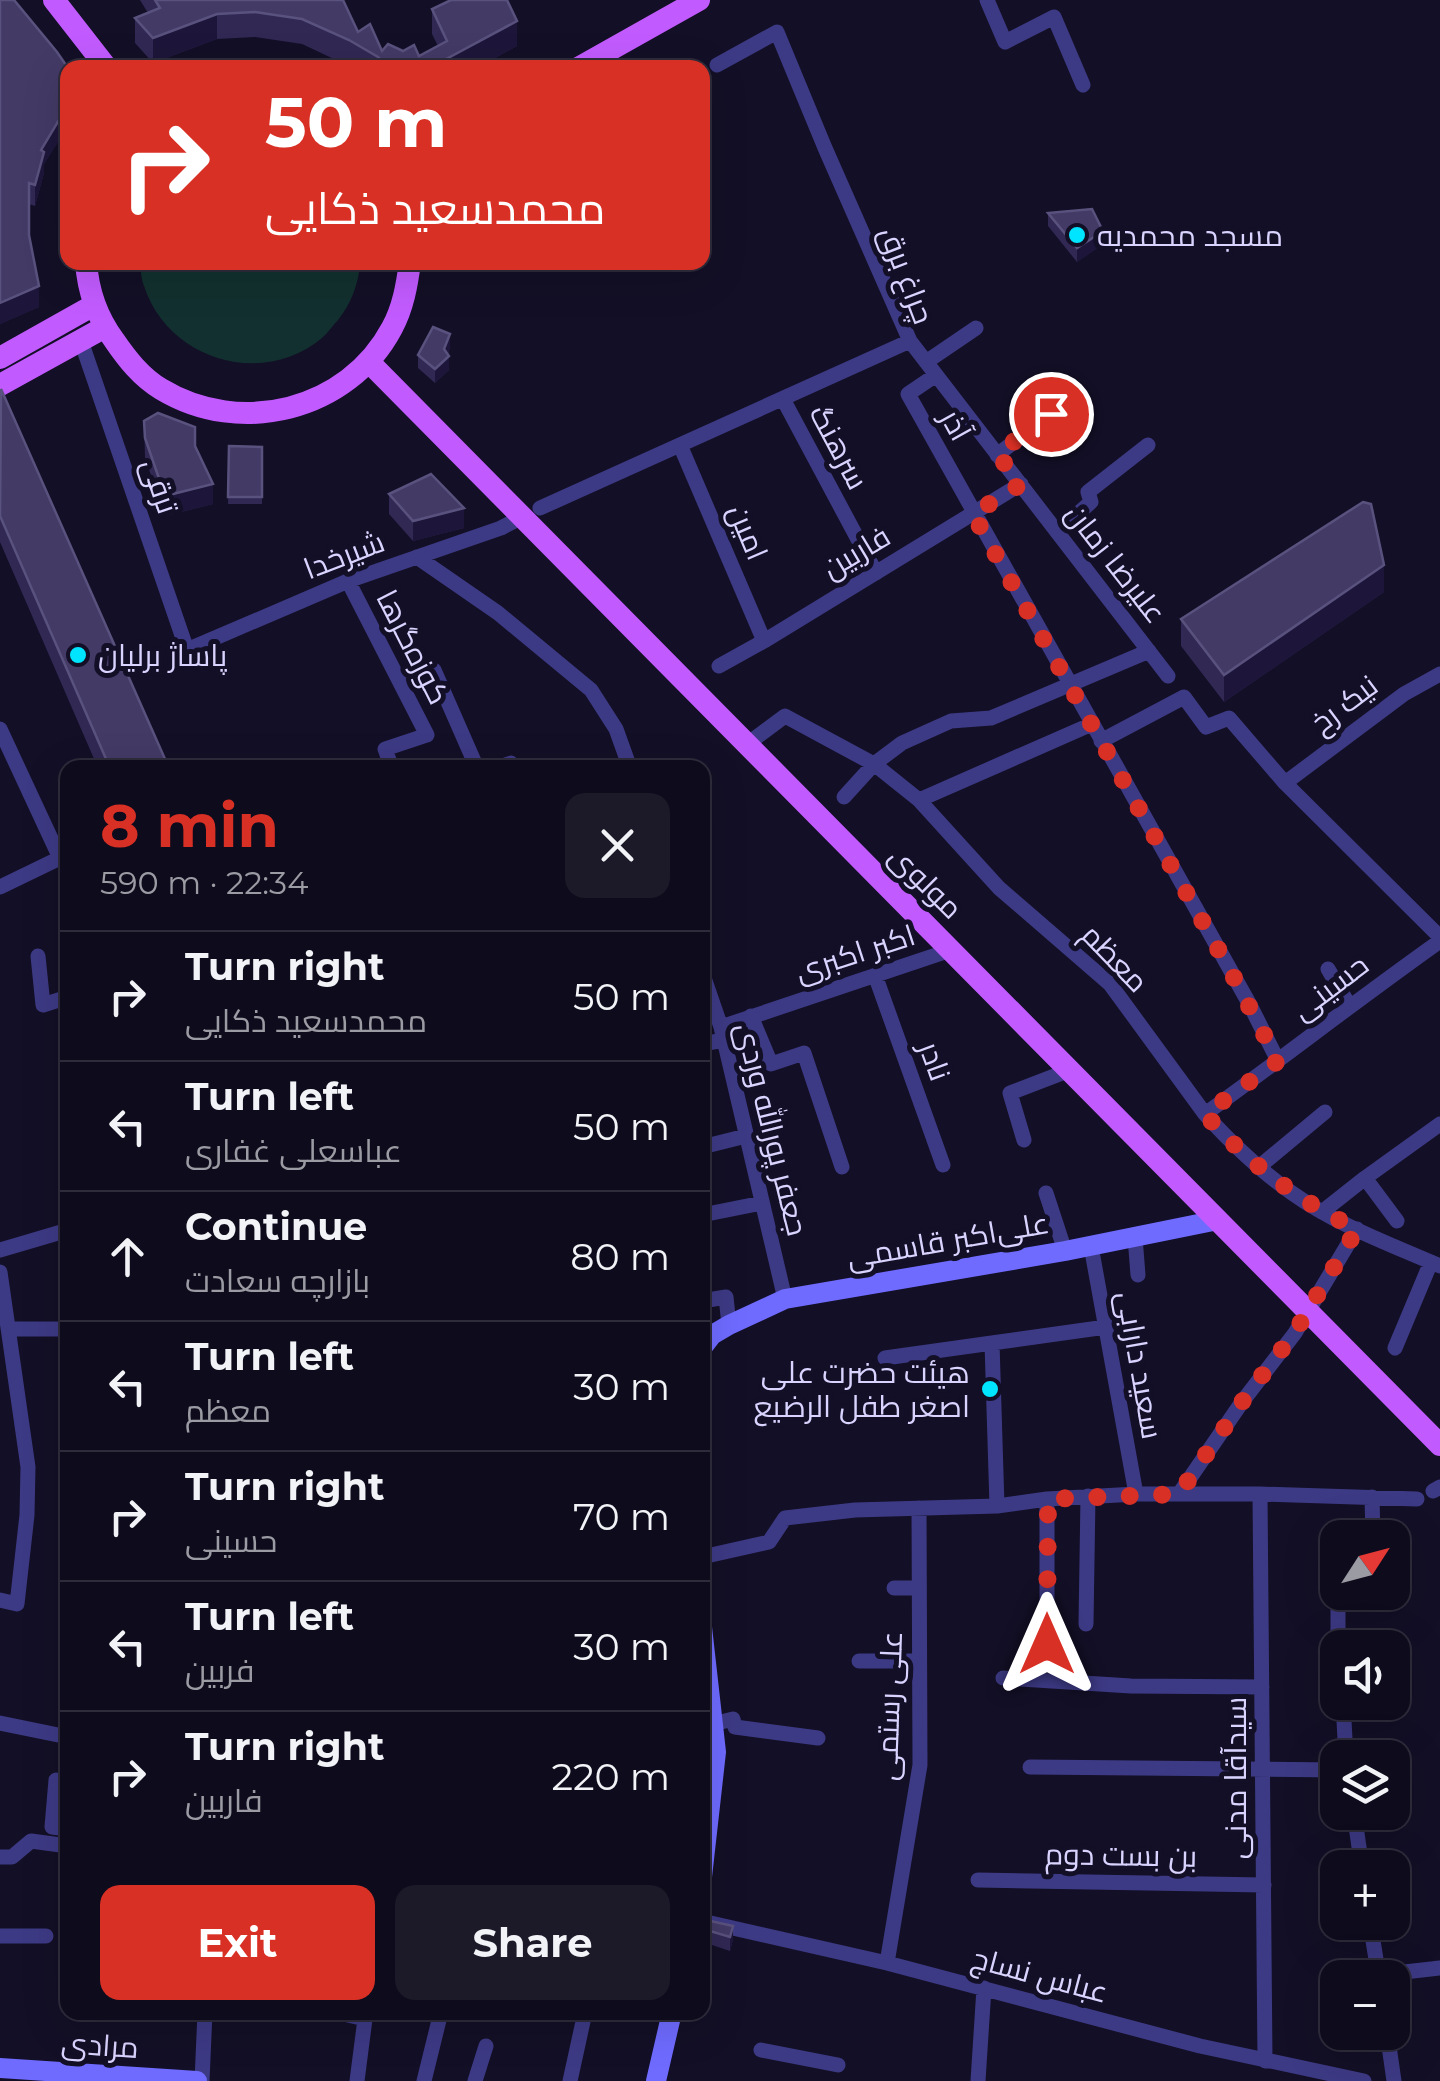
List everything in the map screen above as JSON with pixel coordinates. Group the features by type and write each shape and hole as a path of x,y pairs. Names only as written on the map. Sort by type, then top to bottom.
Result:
{"main road":[{"path":"54,0 101,60"},
{"path":"592,60 699,0"},
{"path":"86,270 94,305 104,327 130,364 159,388 194,405 245,414 297,407 325,396 350,379 368,362 392,328 406,291 409,270"},
{"path":"0,358 94,305"},
{"path":"0,386 104,327"},
{"name":"مولوی","path":"368,362 531,512 746,745 1440,1445"}],"street":[{"path":"986,0 1005,42 1054,17 1083,86"},
{"name":"چراغ برق","path":"531,512 910,341 778,32 717,66"},
{"path":"931,369 976,328"},
{"name":"ترقی","path":"80,341 187,650"},
{"name":"علیرضا زمان","path":"910,341 1168,676"},
{"name":"آذر","path":"931,369 908,394 973,514"},
{"path":"997,454 1078,394"},
{"name":"سرهنگ","path":"783,400 876,573"},
{"path":"1057,532 1091,502 1088,492 1148,444"},
{"name":"امین","path":"680,445 764,641"},
{"name":"فاربین","path":"719,666 1021,484"},
{"name":"شیرخدا","path":"187,650 348,581 501,528 531,512"},
{"path":"973,514 1278,1061"},
{"path":"416,557 498,614 591,690 616,729 627,760"},
{"name":"کوزه‌گرها","path":"348,581 428,734 385,748 389,760"},
{"path":"844,796 874,764 902,743 951,720 991,718 1149,651"},
{"path":"402,685 434,670 473,760"},
{"name":"نیک رخ","path":"1285,783 1404,694 1440,674"},
{"path":"1101,741 1184,698 1206,727 1229,718 1285,783 1440,939"},
{"name":"معظم","path":"746,745 785,716 874,764 918,800 999,888 1110,984 1221,1132 1290,1192 1322,1212 1435,1264"},
{"path":"918,800 1092,724"},
{"path":"0,729 60,858 0,887"},
{"name":"حسینی","path":"1205,1114 1440,939"},
{"name":"اکبر اکبری","path":"710,1040 751,1016 951,950"},
{"path":"38,956 43,1005 60,1000"},
{"path":"1328,968 1349,1005"},
{"name":"نادر","path":"875,975 943,1165"},
{"name":"جعفر پورالله وردی","path":"710,996 785,1299"},
{"path":"751,1016 771,1064 804,1053 842,1167"},
{"path":"1024,1140 1010,1093 1070,1070"},
{"path":"1260,1166 1325,1112"},
{"path":"1322,1212 1440,1124"},
{"path":"710,1145 746,1136"},
{"path":"1365,1178 1397,1221"},
{"path":"1046,1193 1066,1251"},
{"path":"710,1214 762,1202"},
{"name":"علی‌اکبر قاسمی","path":"710,1338 728,1324 785,1299 1066,1251 1218,1220"},
{"path":"1179,1494 1308,1312 1357,1229"},
{"path":"0,1250 60,1232"},
{"path":"1136,1237 1138,1275"},
{"name":"سعید دارابی","path":"1091,1246 1136,1494"},
{"path":"1395,1348 1435,1264"},
{"path":"0,1272 28,1467 17,1604 0,1600"},
{"path":"710,1300 726,1297 728,1324"},
{"path":"885,1358 1106,1327"},
{"path":"8,1329 60,1330"},
{"path":"992,1342 998,1506"},
{"path":"710,1556 768,1542 785,1518 855,1510 998,1506 1136,1494 1418,1500"},
{"name":"سیدآقا مدنی","path":"1260,1494 1266,2062"},
{"path":"1086,1624 1088,1496"},
{"path":"1372,1498 1373,1520"},
{"path":"1047,1644 1048,1499"},
{"name":"علی رستمی","path":"887,1963 920,1764 919,1508"},
{"path":"894,1588 919,1588"},
{"path":"860,1661 919,1661"},
{"path":"1004,1678 1132,1686 1262,1687"},
{"path":"710,1697 716,1752 710,1806"},
{"path":"713,1724 733,1719 735,1727 818,1738"},
{"path":"0,1723 60,1735"},
{"path":"1030,1767 1320,1770"},
{"path":"56,1780 52,1828 60,1828"},
{"path":"0,1857 12,1857 31,1841 60,1845"},
{"name":"بن بست دوم","path":"978,1880 1264,1885"},
{"name":"عباس نساج","path":"710,1923 887,1963 1266,2062 1364,2081"},
{"path":"0,1936 46,1936"},
{"path":"1410,1972 1440,1968"},
{"path":"978,2081 984,1988"},
{"path":"199,2081 205,2020"},
{"path":"357,2081 365,2020"},
{"path":"424,2081 439,2020"},
{"path":"570,2081 583,2020"},
{"path":"656,2081 670,2020"},
{"path":"475,2081 486,2046"},
{"path":"761,2050 838,2064"},
{"path":"1390,2050 1394,2081"},
{"path":"816,2081 820,2062"},
{"name":"مرادی","path":"0,2068 199,2081"}],"green space":[{"path":"141,270 359,270 350,300 322,338 298,353 246,363 195,348 174,332 156,312"}],"building":[{"path":"0,0 14,0 62,60 60,118 41,150 44,152 35,185 29,183 29,235 39,286 0,303"},
{"path":"155,0 343,0 358,32 370,24 382,51 388,44 403,51 414,45 419,56 447,41 432,9 451,0 507,0 517,21 444,60 381,60 349,40 302,19 255,12 217,14 153,38 135,18 160,8"},
{"path":"1092,209 1103,231 1077,248 1048,213"},
{"path":"433,327 450,334 444,349 449,356 435,369 418,355"},
{"name":"پاساژ برلیان","path":"1,389 165,760 107,760 0,516"},
{"path":"158,413 195,427 195,446 213,484 165,496 145,438 144,421"},
{"path":"229,446 262,447 262,497 228,497"},
{"path":"431,474 464,508 413,521 389,494"},
{"path":"1363,502 1371,504 1384,565 1224,675 1181,619"},
{"path":"710,1921 733,1926 730,1937 710,1931"}],"place":[{"name":"مسجد محمدیه","path":"1077,235"},
{"name":"پاساژ برلیان","path":"78,655"},
{"name":"هیئت حضرت علی اصغر طفل الرضیع","path":"990,1389"}],"route":[{"path":"1047,1644 1048,1499 1179,1494 1295,1332 1357,1229 1290,1192 1205,1114 1278,1061 973,514 1021,484 997,454 1051,414"}]}
